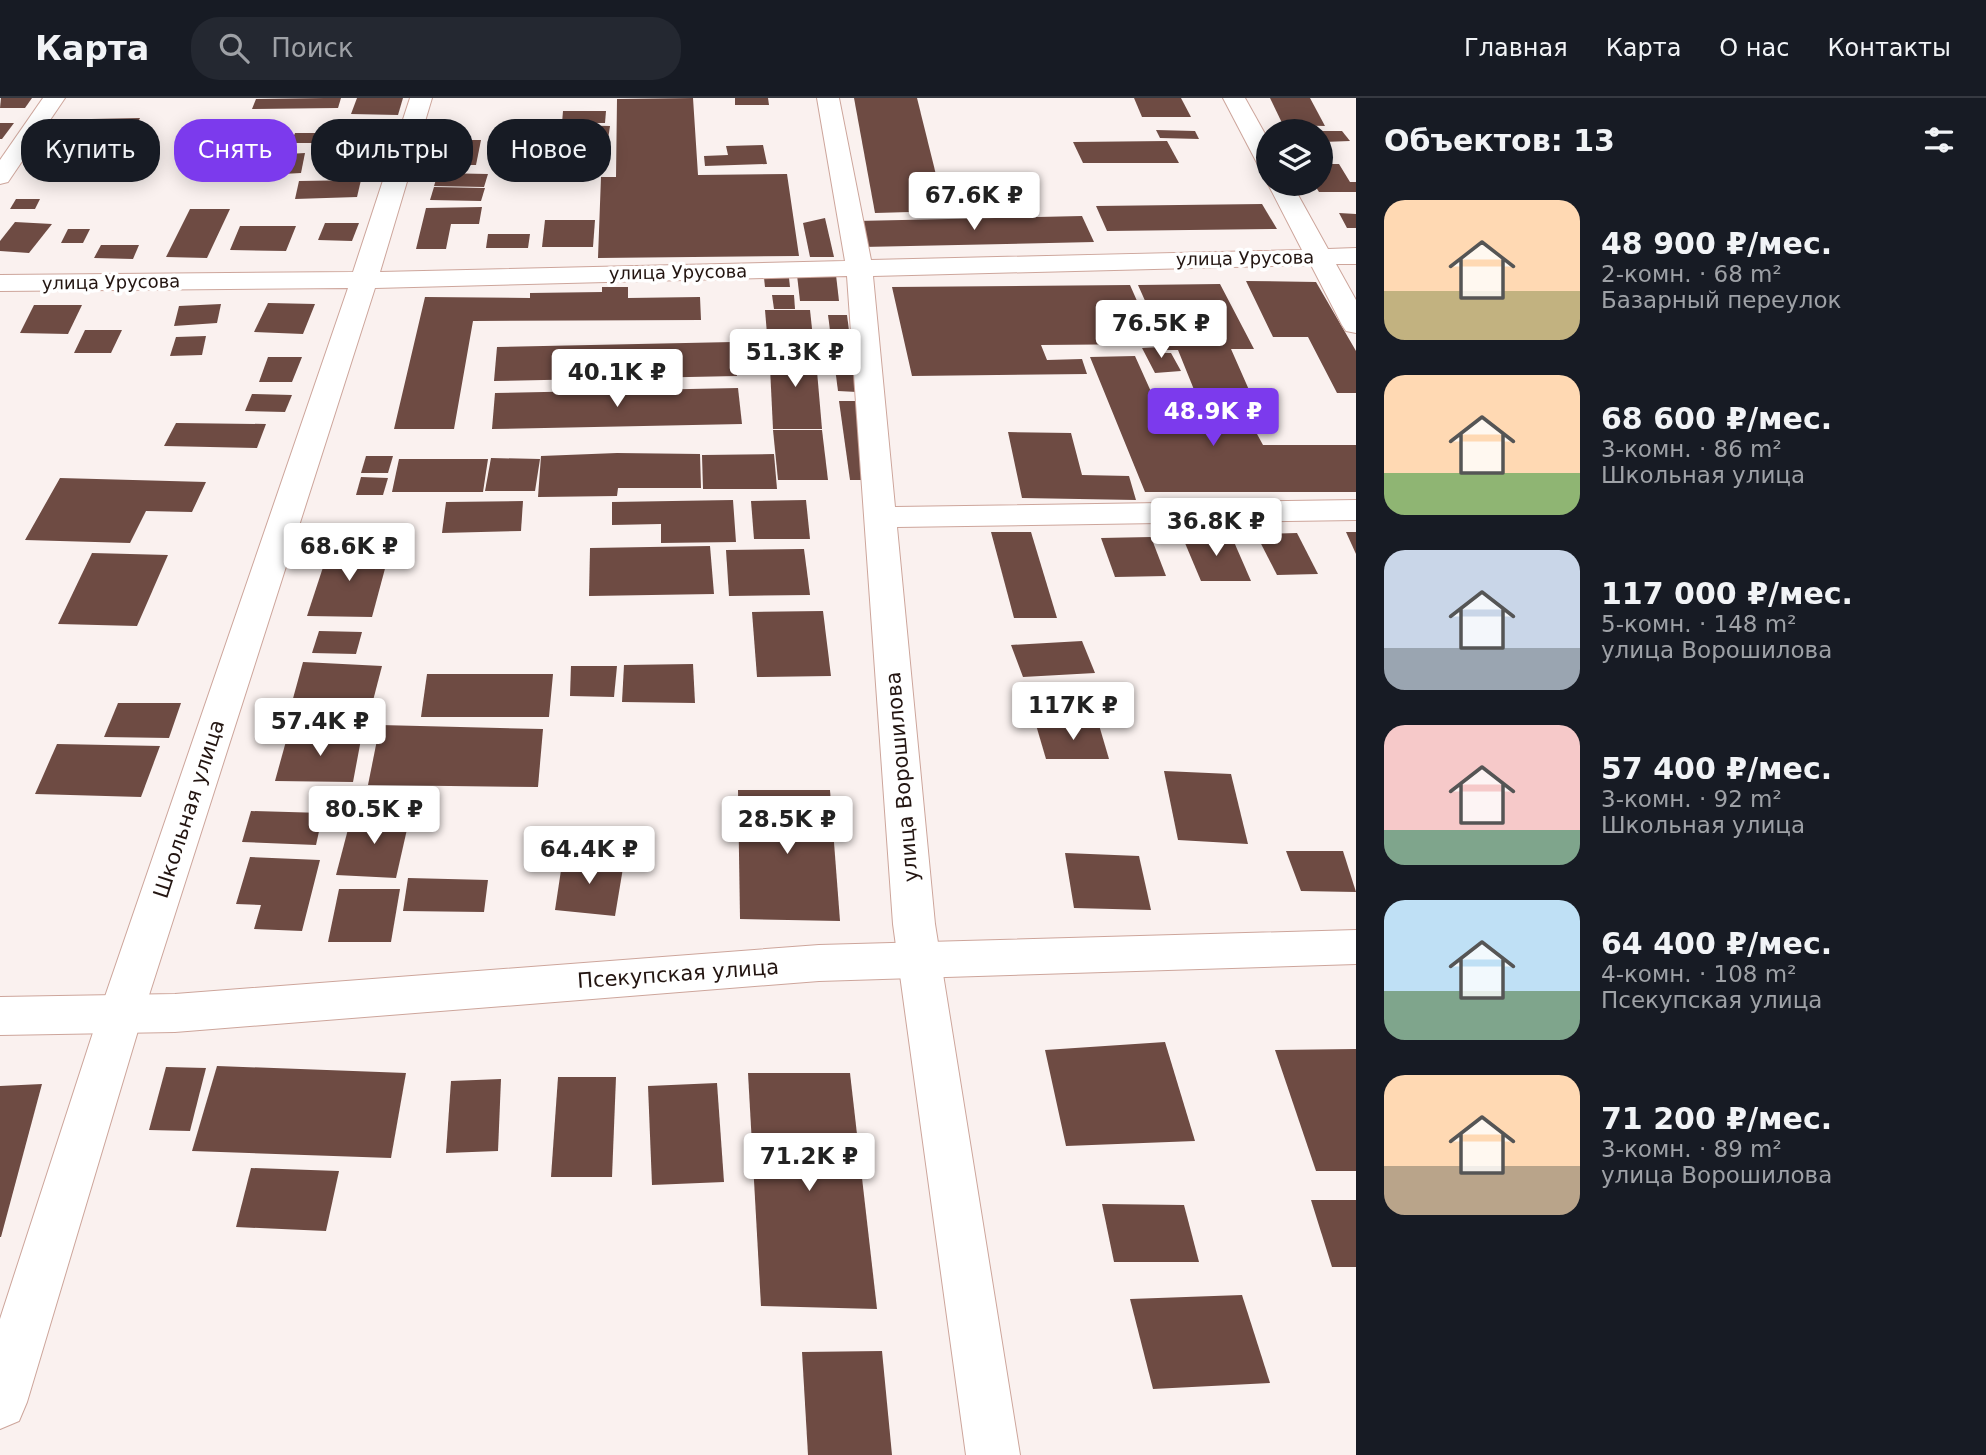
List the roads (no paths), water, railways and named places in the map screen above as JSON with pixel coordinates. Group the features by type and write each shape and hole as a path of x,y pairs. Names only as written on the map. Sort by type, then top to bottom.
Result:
{"street":[{"path":"0,177 54,98"},
{"name":"Школьная улица","path":"0,1402 121,1014 365,280 421,98"},
{"name":"улица Ворошилова","path":"828,98 859,267 919,961 993,1455"},
{"path":"1234,98 1256,139"},
{"path":"1286,196 1356,325"},
{"name":"улица Урусова","path":"0,283 365,280 1356,256"},
{"path":"880,517 1356,510"},
{"name":"Псекупская улица","path":"0,1016 175,1013 818,963 1356,947"}]}
